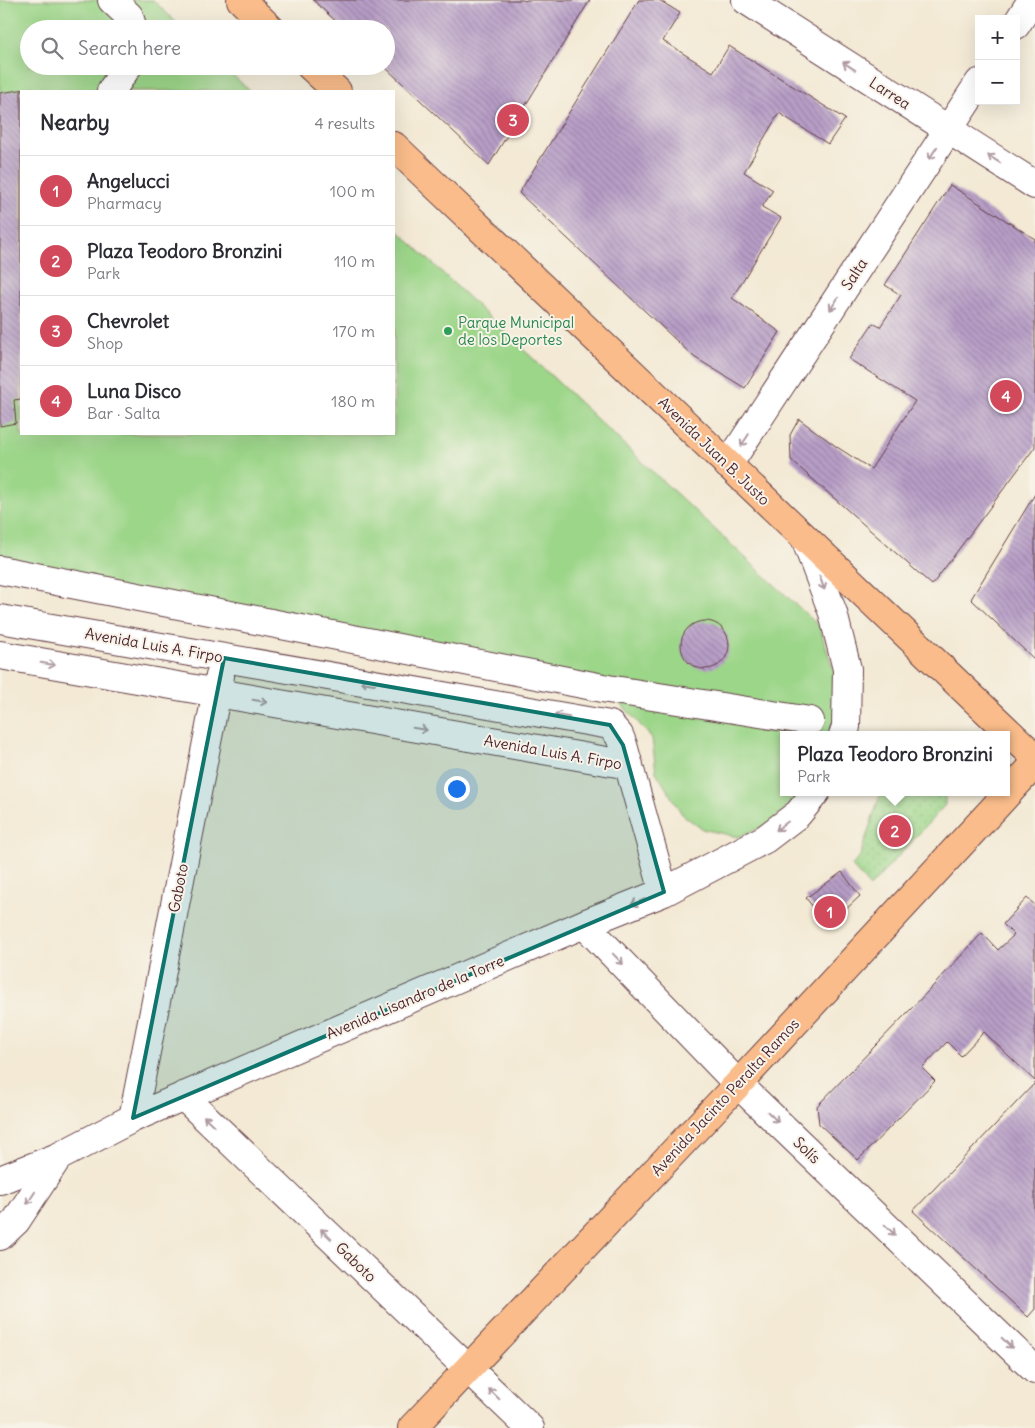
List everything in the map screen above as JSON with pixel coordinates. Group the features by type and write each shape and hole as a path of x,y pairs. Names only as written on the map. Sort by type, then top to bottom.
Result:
{"main road":[{"path":"241,0 262,20"},
{"path":"319,75 335,90"},
{"name":"Avenida Juan B. Justo","path":"395,147 1008,731"},
{"name":"Avenida Juan B. Justo","path":"1010,733 1035,757"},
{"name":"Avenida Jacinto Peralta Ramos","path":"1010,791 1035,764"},
{"name":"Avenida Jacinto Peralta Ramos","path":"412,1428 738,1084 1005,796"}],"street":[{"path":"112,0 130,20"},
{"name":"Larrea","path":"746,0 1035,185"},
{"path":"1020,19 1032,0"},
{"path":"112,90 122,75"},
{"name":"Salta","path":"728,465 975,89"},
{"path":"805,538 832,613 847,669 844,731"},
{"path":"0,570 608,689 810,721"},
{"name":"Avenida Luis A. Firpo","path":"0,619 610,725 621,740 629,765 0,655"},
{"name":"Gaboto","path":"133,1118 224,658"},
{"path":"629,765 664,892"},
{"name":"Avenida Lisandro de la Torre","path":"0,1180 58,1157 133,1118 183,1096 584,924 664,892 765,839 798,814 813,796"},
{"name":"Solís","path":"584,924 738,1084 1035,1370"},
{"name":"Gaboto","path":"183,1096 530,1428"},
{"path":"0,1236 16,1221 58,1157"}],"highlighted area":[{"path":"224,658 610,725 623,745 664,892 133,1118"}],"green space":[{"name":"Parque Municipal de los Deportes","path":"0,0 153,0 174,20 20,20 20,75 233,75 249,90 20,90 20,435 395,435 395,228 819,626 838,683 836,731 780,731 780,796 800,796 767,825 738,837 702,829 682,814 656,772 652,738 608,689 0,570"},
{"path":"880,796 945,796 945,805 870,887 852,866 860,856"}],"building":[{"path":"313,0 590,0 489,165 394,75 395,20 334,20"},
{"path":"639,0 659,0 680,13 663,41 713,72 729,46 845,119 828,144 779,113 744,172 773,190 762,207 781,218 732,298 780,332 745,388 694,357 519,193"},
{"path":"32,88 35,90 20,90 20,399 14,400 16,423 0,426 0,93"},
{"path":"950,185 1035,239 1035,447 932,585 791,460 790,435 799,419 871,469 915,401 849,359 873,323 880,327 901,295 885,285"},
{"path":"1035,494 1035,660 971,599"},
{"path":"705,621 714,623 722,628 727,636 729,645 727,654 722,662 714,667 705,669 696,667 688,662 683,654 681,645 683,636 688,628 696,623"},
{"path":"842,872 860,896 828,926 806,898"},
{"path":"1027,898 1035,905 1035,1081 984,1032 961,1056 947,1042 922,1068 935,1081 858,1160 819,1124 817,1106 982,933 998,950 1014,935 1003,924"},
{"path":"1035,1083 1035,1309 1028,1317 913,1211"}],"place":[{"name":"Chevrolet","path":"513,120"},
{"name":"Parque Municipal de los Deportes","path":"448,331"},
{"name":"Luna Disco","path":"1006,396"},
{"name":"Plaza Teodoro Bronzini","path":"895,831"},
{"name":"Angelucci","path":"830,912"}]}
